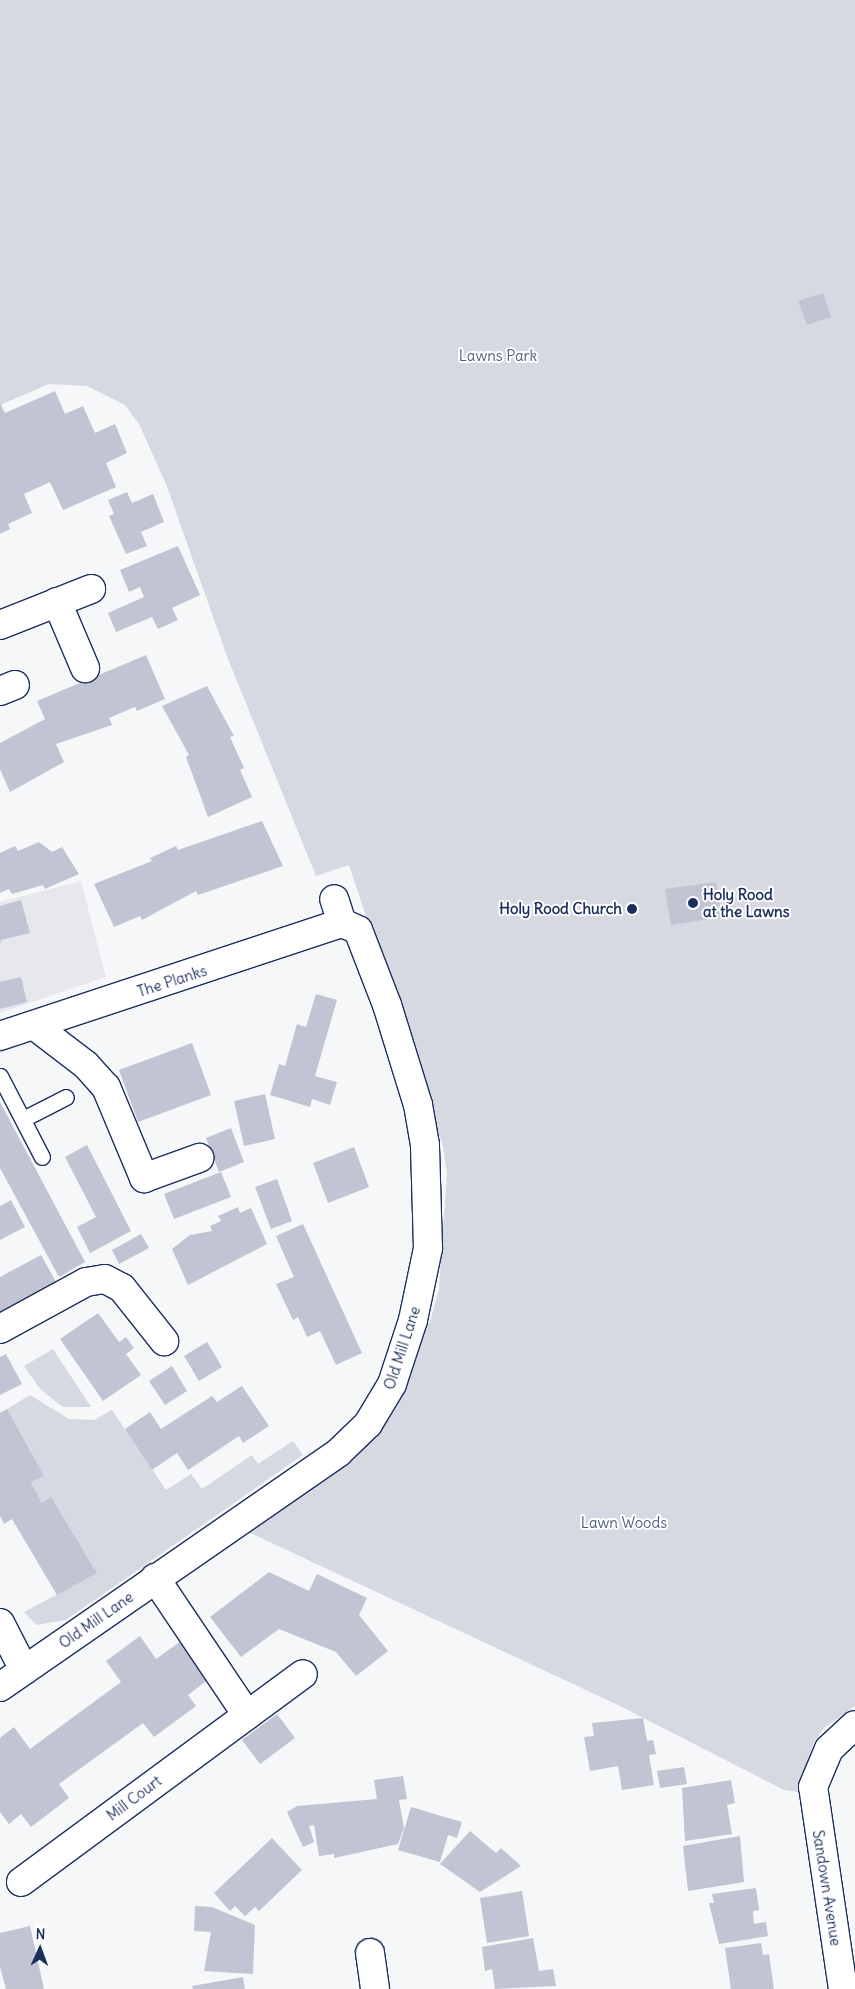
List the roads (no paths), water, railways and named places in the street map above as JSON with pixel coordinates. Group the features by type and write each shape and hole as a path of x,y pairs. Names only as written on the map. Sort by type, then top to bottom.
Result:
{"street":[{"path":"0,625 91,589"},
{"path":"57,602 84,668"},
{"name":"The Planks","path":"0,1036 35,1026 338,911"},
{"name":"Old Mill Lane","path":"0,1687 355,1438 383,1402 413,1320 429,1224 422,1125 402,1050 361,936 356,925 338,911"},
{"path":"35,1026 103,1083 144,1178 199,1158"},
{"path":"0,1329 86,1282 105,1279 122,1288 163,1342"},
{"path":"155,1578 247,1715"},
{"path":"0,1623 24,1670"},
{"name":"Mill Court","path":"22,1882 303,1674"},
{"name":"Sandown Avenue","path":"843,1989 813,1788 830,1749 855,1725"},
{"path":"370,1953 376,1989"}],"lane":[{"path":"0,1076 42,1157"},
{"path":"23,1119 66,1097"}],"place":[{"name":"Holy Rood at the Lawns","path":"693,903"},
{"name":"Holy Rood Church","path":"632,909"}],"park label":[{"name":"Lawns Park","path":"498,356"},
{"name":"Lawn Woods","path":"624,1523"}]}
